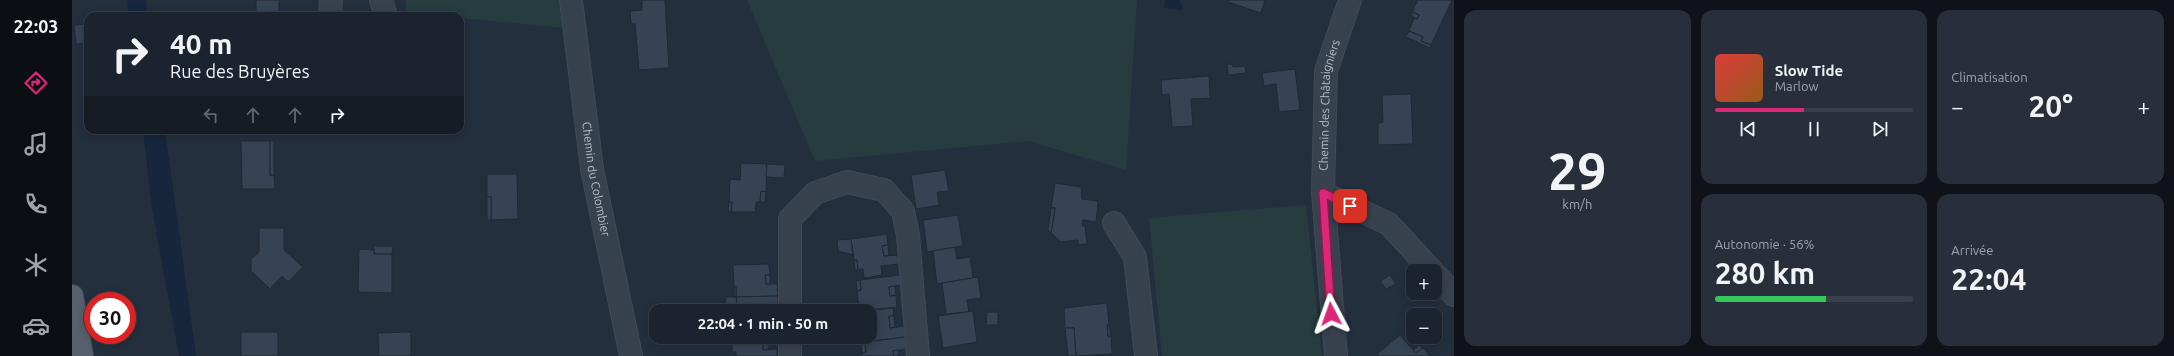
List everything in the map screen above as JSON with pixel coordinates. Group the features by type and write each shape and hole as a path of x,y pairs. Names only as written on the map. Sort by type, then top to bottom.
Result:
{"main road":[{"path":"72,296 82,356"}],"street":[{"path":"330,12 331,0"},
{"path":"381,0 385,12"},
{"name":"Chemin du Colombier","path":"571,0 592,169 631,356"},
{"name":"Chemin des Châtaigniers","path":"1336,356 1323,193 1326,71 1350,0"},
{"path":"790,304 790,219 815,193 847,182 884,190 903,211 908,235 918,356"},
{"path":"1323,193 1390,224 1426,264"},
{"path":"1114,223 1135,257 1146,356"},
{"path":"1442,282 1454,296"},
{"path":"790,344 790,356"}],"green space":[{"path":"406,0 559,0 564,28 464,18 464,12 406,12"},
{"path":"747,0 1137,0 1126,170 1028,141 815,161"},
{"path":"1306,205 1322,356 1162,356 1149,218"}],"water":[{"path":"127,0 146,0 148,12 128,12"},
{"path":"1165,0 1180,0 1183,10 1164,8"},
{"path":"143,134 166,134 196,356 179,356 152,209"}],"building":[{"path":"256,0 279,0 279,12 256,12"},
{"path":"642,0 665,0 669,68 639,70 635,24 631,24 630,11 642,10"},
{"path":"1229,0 1265,0 1261,13 1228,2"},
{"path":"1418,0 1452,0 1431,45 1421,41 1423,37 1409,31 1414,18 1417,19 1419,15 1412,12"},
{"path":"1412,12 1419,15 1417,19 1411,16"},
{"path":"84,24 84,43 76,44 74,25"},
{"path":"1409,31 1423,37 1421,41 1431,45 1430,48 1406,37"},
{"path":"1227,64 1232,64 1233,67 1245,66 1246,73 1228,75"},
{"path":"1295,69 1300,110 1279,112 1276,84 1264,86 1262,73"},
{"path":"1209,76 1210,98 1191,99 1193,126 1172,127 1169,94 1162,95 1161,80"},
{"path":"1411,94 1413,144 1378,145 1378,123 1383,122 1382,95"},
{"path":"241,141 270,141 270,175 274,175 275,189 242,189"},
{"path":"270,141 274,141 274,175 270,175"},
{"path":"741,163 767,164 766,192 761,191 760,202 756,202 755,212 731,212 732,202 729,202 730,179 740,180"},
{"path":"767,164 785,165 784,178 766,177"},
{"path":"945,170 949,191 937,192 939,205 916,209 911,175"},
{"path":"487,174 517,174 518,219 491,220 491,197 487,197"},
{"path":"1055,183 1081,187 1082,199 1098,201 1096,222 1083,220 1082,226 1085,226 1087,244 1078,245 1078,240 1061,242 1051,233 1055,208 1051,208"},
{"path":"761,191 766,192 765,202 760,202"},
{"path":"487,197 491,197 491,220 487,220"},
{"path":"729,202 732,202 731,212 728,211"},
{"path":"1051,208 1055,208 1051,233 1048,230"},
{"path":"958,215 963,246 927,252 923,220"},
{"path":"259,228 284,228 284,250 303,267 288,282 282,276 270,289 251,271 251,259 259,252"},
{"path":"887,234 888,245 882,246 884,256 898,255 899,264 881,266 882,275 864,278 863,269 858,270 857,260 854,260 851,239"},
{"path":"851,239 853,255 838,251 837,240"},
{"path":"888,245 889,255 884,256 882,246"},
{"path":"374,246 393,246 392,254 374,254"},
{"path":"955,247 957,259 970,257 973,278 937,284 933,251"},
{"path":"359,249 374,250 374,254 392,254 392,293 358,292"},
{"path":"854,260 857,260 858,270 855,270"},
{"path":"769,264 770,275 765,275 766,284 777,284 778,296 736,297 733,265"},
{"path":"765,275 770,275 770,284 766,284"},
{"path":"900,275 901,285 889,287 890,296 896,295 897,307 877,309 877,304 858,304 857,291 861,290 860,280"},
{"path":"1390,275 1396,284 1386,289 1380,281"},
{"path":"978,277 981,298 967,300 969,312 946,314 942,283"},
{"path":"860,280 861,290 857,291 856,281"},
{"path":"895,286 896,295 890,296 889,287"},
{"path":"734,287 736,287 736,297 734,297"},
{"path":"778,296 778,304 737,304 736,297"},
{"path":"725,297 736,297 737,304 726,304"},
{"path":"1107,303 1109,325 1107,325 1108,336 1111,336 1112,354 1076,356 1074,328 1065,328 1064,308"},
{"path":"893,308 894,316 889,316 890,328 904,326 905,337 877,340 877,310"},
{"path":"973,311 977,342 943,348 938,316"},
{"path":"987,312 998,312 998,325 986,325"},
{"path":"889,316 894,316 895,327 890,328"},
{"path":"1107,325 1109,325 1111,336 1108,336"},
{"path":"1065,328 1074,328 1076,356 1068,356"},
{"path":"241,332 278,332 278,356 241,356"},
{"path":"411,332 411,356 379,356 378,333"},
{"path":"1400,335 1406,342 1406,344 1408,344 1416,353 1423,348 1430,356 1379,356 1377,354"},
{"path":"905,337 906,349 893,351 894,356 862,356 862,353 866,352 865,344 877,344 877,340"},
{"path":"732,344 763,344 763,350 777,349 777,356 736,356 736,352 732,352"},
{"path":"763,344 769,344 769,349 763,350"},
{"path":"861,344 865,344 866,352 862,353"},
{"path":"1419,345 1423,348 1416,353 1413,350"},
{"path":"898,350 899,356 894,356 893,351"}],"route":[{"path":"1331,314 1323,193 1350,206"}]}
